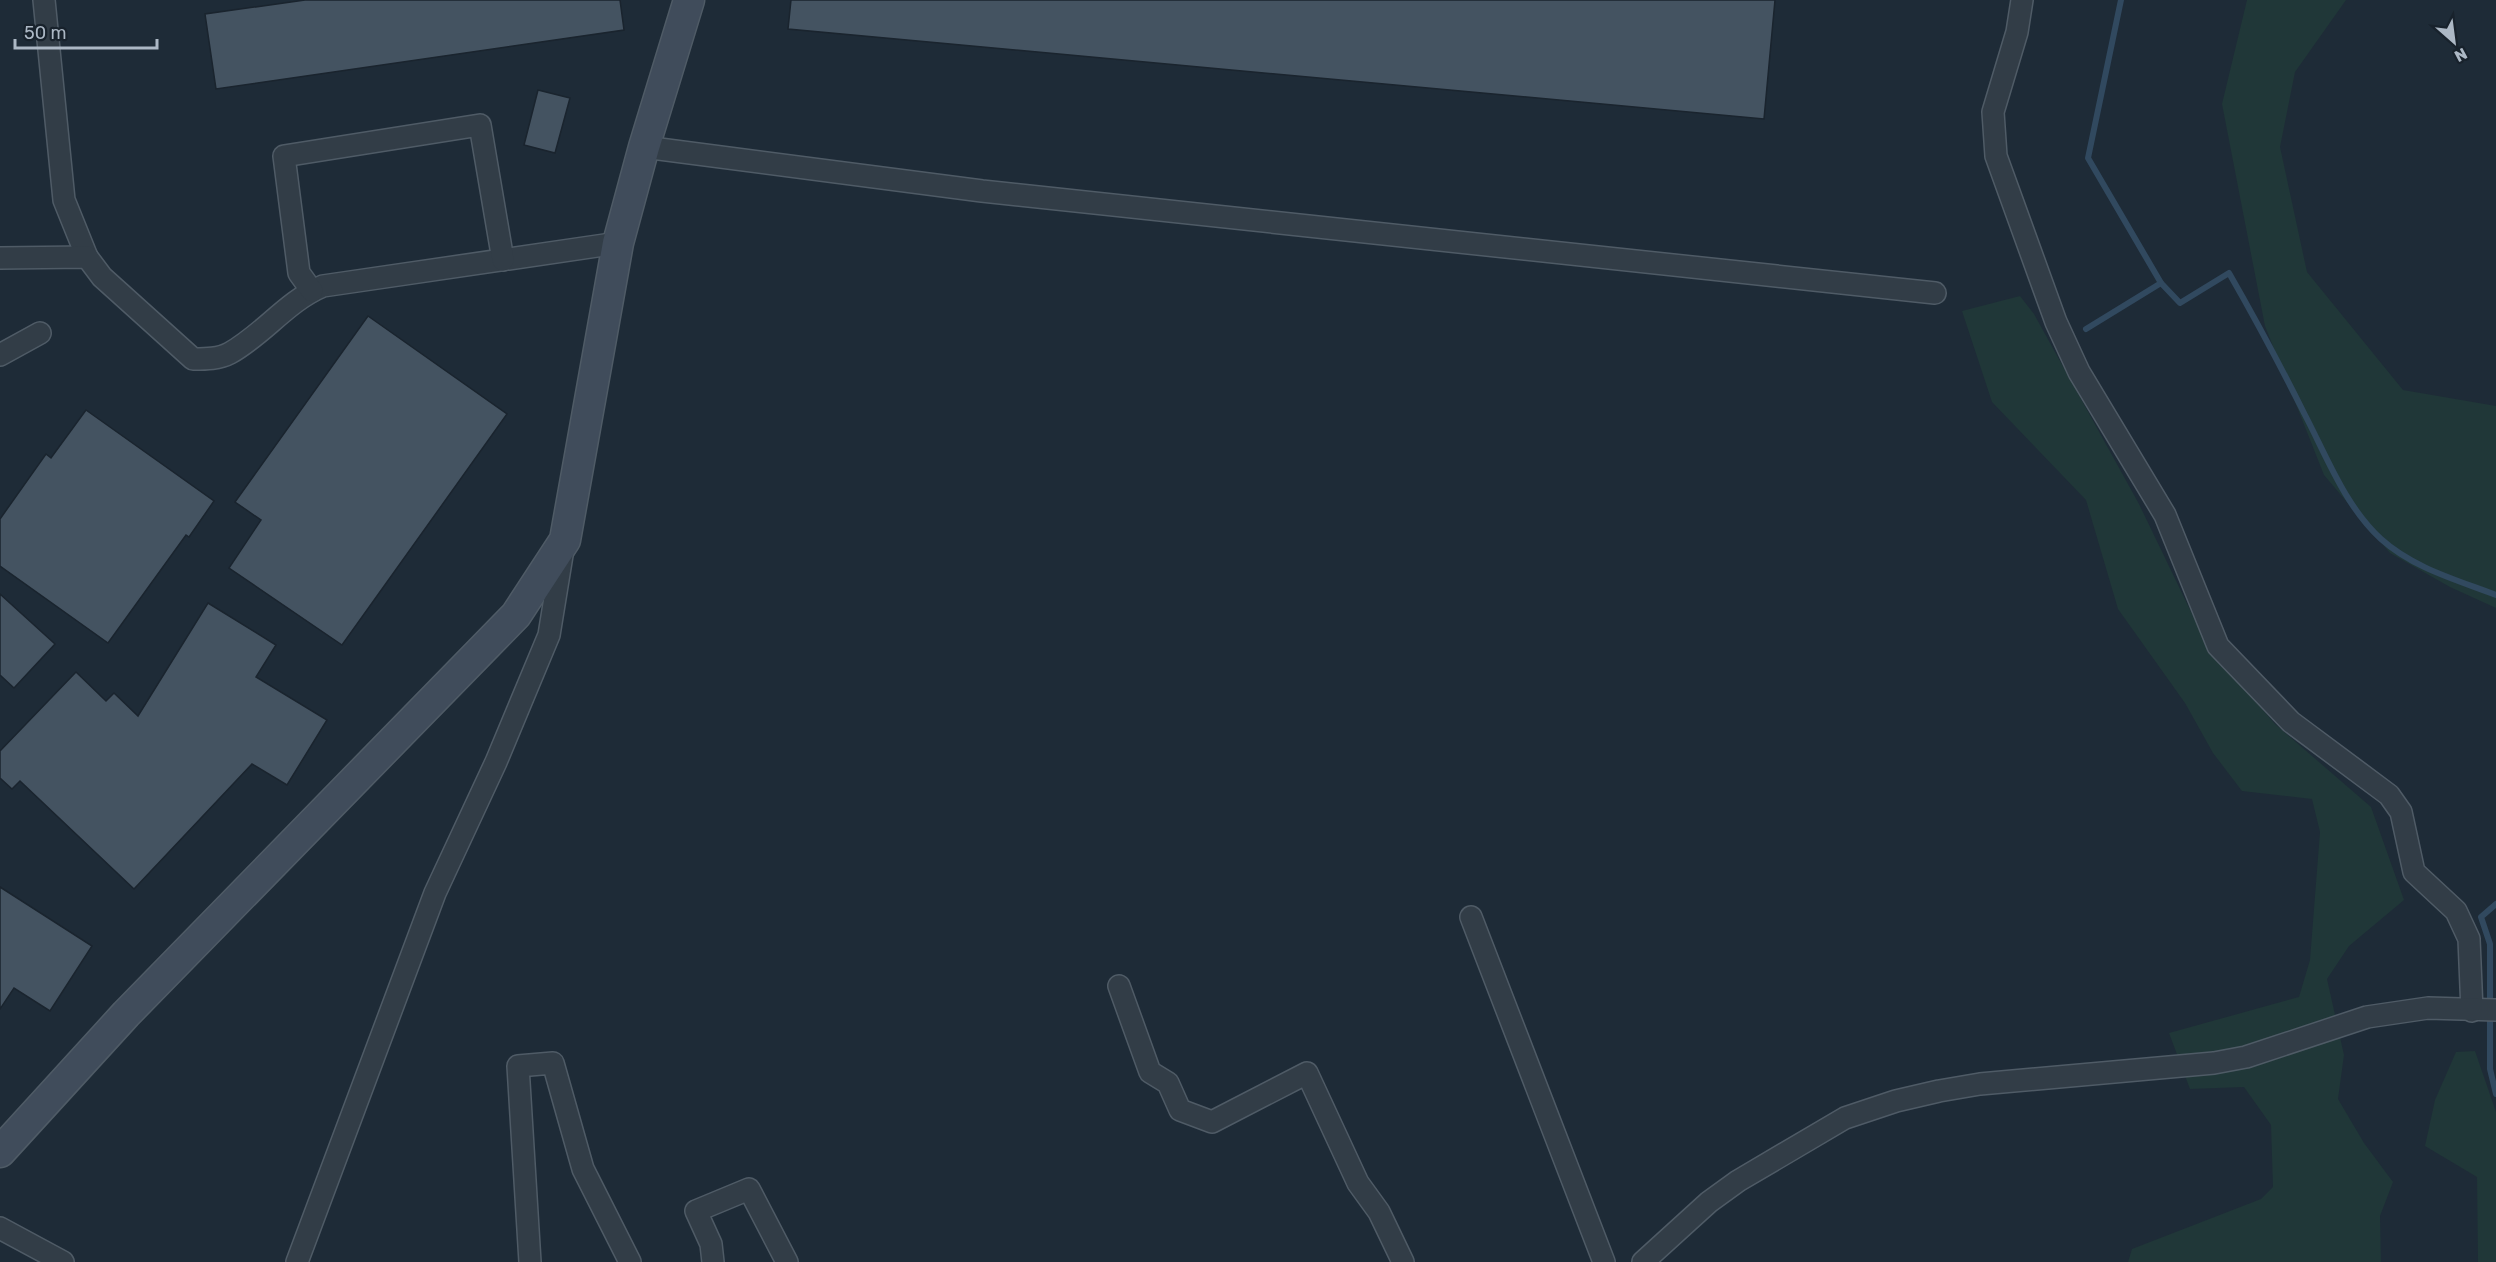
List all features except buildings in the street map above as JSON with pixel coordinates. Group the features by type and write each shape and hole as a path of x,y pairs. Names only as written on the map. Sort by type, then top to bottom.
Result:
{"street":[{"path":"44,0 64,200 87,257 102,277 193,359 213,359 230,353 305,294 323,286 618,243"},
{"path":"297,1262 435,893 496,762 549,635 618,243 644,147 689,0"},
{"path":"1643,1262 1709,1202 1738,1181 1845,1118 1896,1101 1980,1084 2214,1063 2247,1057 2367,1017 2428,1008 2484,1010 2469,939 2456,911 2414,872 2401,812 2389,795 2291,722 2218,646 2164,515 2079,372 2056,322 1996,156 1994,112 2017,32 2022,0"},
{"path":"312,291 299,273 284,156 480,125 503,260"},
{"path":"644,147 982,191 1935,293"},
{"path":"0,258 87,257"},
{"path":"0,355 40,333"},
{"path":"0,1152 126,1014 516,615 565,540"},
{"path":"1471,917 1604,1262"},
{"path":"1119,986 1150,1072 1168,1083 1180,1110 1212,1122 1307,1073 1358,1183 1379,1212 1403,1262"},
{"path":"530,1262 518,1066 553,1063 583,1169 630,1262"},
{"path":"713,1262 711,1244 696,1211 749,1189 787,1262"},
{"path":"0,1228 63,1262"}],"green space":[{"path":"2247,0 2346,0 2295,72 2280,147 2307,272 2403,390 2496,406 2496,608 2450,587 2390,553 2324,475 2265,326 2222,104"},
{"path":"2020,296 2034,314 2139,504 2207,645 2275,724 2371,807 2404,900 2349,946 2327,979 2344,1055 2338,1099 2364,1143 2393,1182 2380,1216 2381,1262 2128,1262 2132,1249 2261,1199 2273,1187 2271,1125 2244,1087 2190,1089 2169,1033 2299,997 2310,960 2320,832 2312,799 2242,791 2213,753 2185,703 2118,609 2086,500 1992,402 1962,311"},
{"path":"2475,1051 2496,1112 2496,1262 2478,1262 2477,1177 2425,1146 2435,1100 2456,1052"}],"waterway":[{"path":"2121,0 2088,158 2161,283 2180,303 2229,273 2278,361 2338,480 2368,526 2394,549 2421,566 2496,595"},
{"path":"2086,329 2161,283"},
{"path":"2496,904 2481,917 2490,944 2490,1069 2496,1094"}]}
